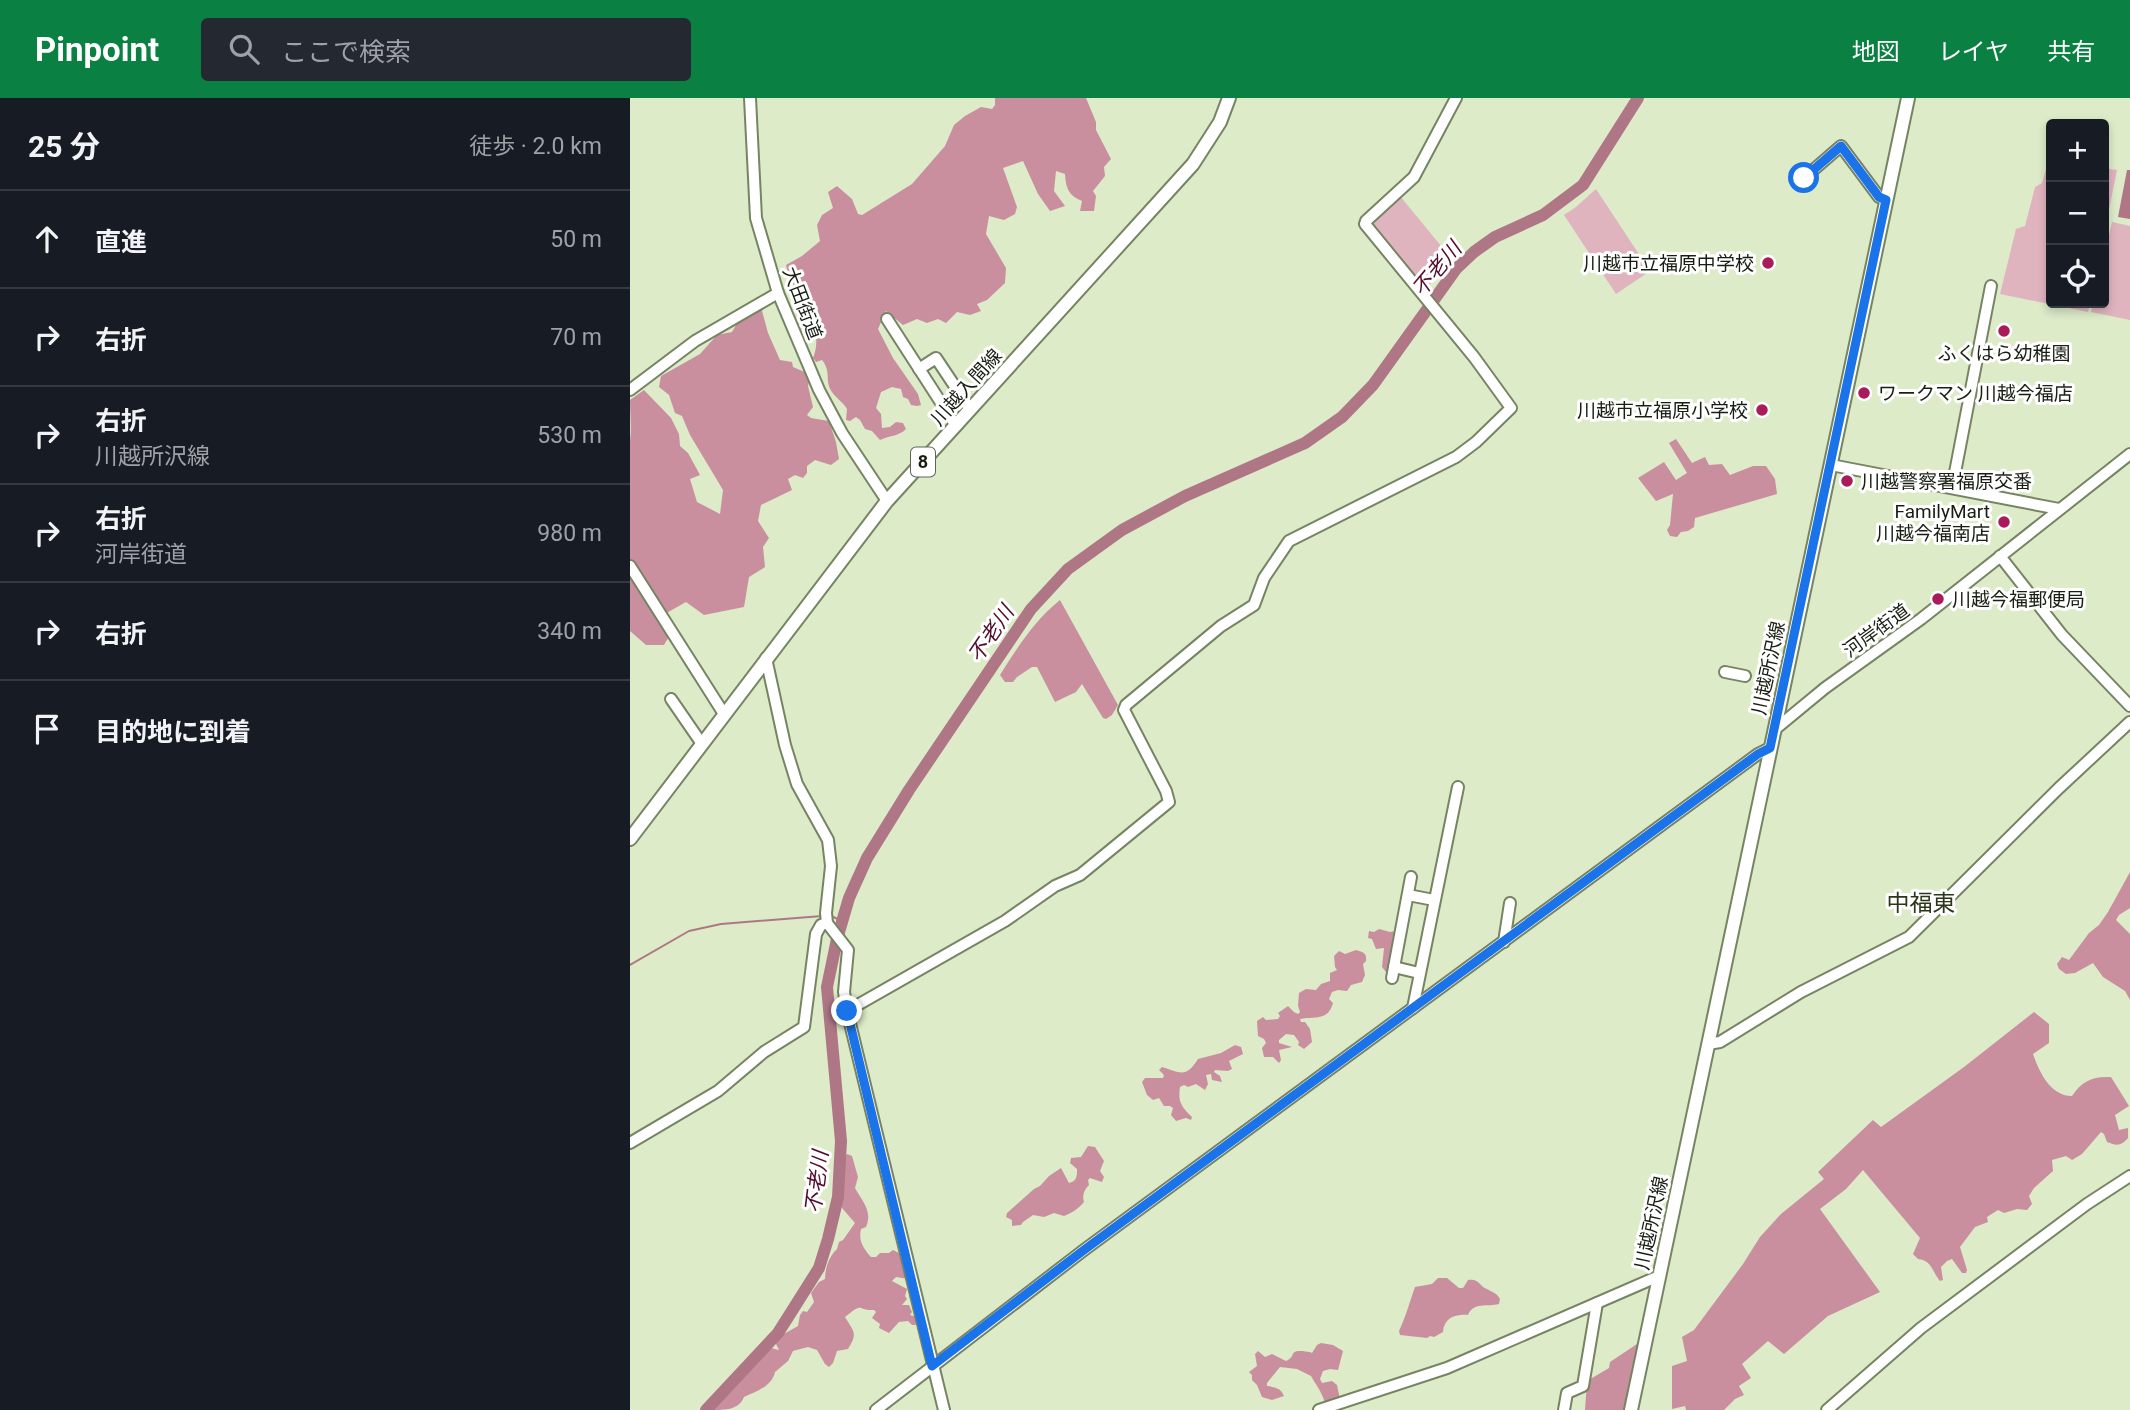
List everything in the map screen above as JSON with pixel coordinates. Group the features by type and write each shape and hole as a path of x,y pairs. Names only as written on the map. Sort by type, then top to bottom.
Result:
{"main road":[{"name":"川越入間線","path":"631,833 887,502 1193,164 1220,122 1229,98"},
{"name":"川越所沢線","path":"1631,1410 1908,98"}],"street":[{"name":"大田街道","path":"750,98 756,218 778,293 819,390 842,433 887,502"},
{"path":"847,1011 1005,921 1055,886 1080,875 1169,802 1166,791 1124,710 1126,705 1221,626 1254,606 1264,578 1289,541 1456,457 1476,442 1511,408 1474,356 1365,224 1414,177 1456,98"},
{"path":"1804,178 1841,146 1879,197 1886,200"},
{"path":"1952,488 1991,286"},
{"path":"630,390 695,341 778,293"},
{"path":"887,319 956,426"},
{"path":"919,369 936,358 970,410"},
{"name":"河岸街道","path":"1774,730 1825,688 1921,619 2130,454"},
{"path":"1830,465 2059,509"},
{"path":"2000,556 2062,635 2130,706"},
{"path":"630,566 724,714"},
{"path":"630,1143 718,1091 764,1052 804,1027 816,933 826,918 831,866 828,840 797,784 782,732 766,658"},
{"path":"1725,672 1745,676"},
{"path":"671,699 702,744"},
{"path":"1708,1044 1720,1042 1801,992 1909,937 2059,788 2130,722"},
{"path":"876,1410 1084,1250 1758,754 1770,748"},
{"path":"1413,1008 1458,787"},
{"path":"1411,877 1393,972 1419,973"},
{"path":"1408,895 1434,900"},
{"path":"1504,942 1510,903"},
{"path":"826,918 848,950 844,992 847,1011 944,1410"},
{"path":"1827,1410 1921,1328 2087,1204 2130,1176"},
{"path":"1322,1409 1447,1368 1660,1276"},
{"path":"1564,1410 1567,1393 1583,1386 1597,1303"}],"shaded area":[{"path":"995,98 1086,98 1096,122 1096,130 1111,159 1104,167 1105,176 1093,191 1096,196 1094,211 1080,211 1082,201 1069,190 1065,174 1056,171 1054,191 1065,206 1050,211 1038,194 1023,161 1003,168 1017,207 1015,214 1004,220 989,216 986,234 1006,268 1005,283 987,300 977,304 981,311 970,315 957,312 946,323 938,319 927,323 917,319 903,325 886,311 878,329 893,358 918,394 921,405 911,405 908,399 903,397 901,389 892,387 881,392 876,408 881,414 882,428 890,427 896,422 903,423 906,429 880,440 872,431 865,429 856,417 850,421 846,420 847,409 828,384 825,365 822,360 816,362 813,358 816,333 786,265 820,241 817,225 822,215 833,208 828,192 837,186 852,199 858,214 862,215 912,184 945,146 954,125 981,107 992,109"},
{"path":"2046,169 2046,303 2000,294 2016,229 2025,226 2035,187 2042,183"},
{"path":"2109,169 2117,170 2109,210"},
{"path":"2127,170 2130,170 2130,219 2118,217"},
{"path":"1596,189 1650,271 1616,294 1564,215"},
{"path":"1400,196 1451,258 1425,292 1370,222"},
{"path":"2112,222 2130,226 2130,320 2091,312 2092,308 2109,308 2109,235"},
{"path":"761,307 768,333 780,360 792,362 793,367 807,373 810,378 808,386 813,407 807,415 829,421 839,459 831,465 815,460 807,466 807,473 803,478 795,475 788,479 792,490 761,505 758,521 769,538 763,547 765,567 749,577 744,607 704,615 686,602 663,615 671,633 664,645 646,645 630,631 630,579 635,576 630,568 630,400 644,390 671,418 679,434 680,446 688,453 700,475 690,479 697,502 720,514 723,490 690,435 682,416 675,413 669,395 659,387 661,376 700,354 717,335 732,332 736,318"},
{"path":"2068,308 2089,308 2088,312"},
{"path":"1676,439 1692,463 1705,457 1709,465 1722,464 1730,475 1753,466 1766,466 1775,479 1777,494 1695,518 1694,527 1681,532 1677,537 1670,536 1667,530 1670,525 1673,494 1656,501 1638,478 1664,462 1676,480 1687,473 1669,443"},
{"path":"1060,600 1118,705 1106,719 1082,684 1076,692 1055,702 1037,667 1032,667 1013,682 1005,682 1000,675 1035,625"},
{"path":"2130,872 2130,908 2116,920 2130,934 2130,1000 2125,991 2103,977 2093,963 2075,973 2066,974 2057,964 2062,957 2069,960 2089,933 2099,925"},
{"path":"1369,931 1396,931 1390,977 1382,967 1384,948 1376,949 1372,939 1368,938"},
{"path":"1356,950 1366,956 1362,982 1351,985 1347,991 1332,992 1329,999 1333,1003 1325,1015 1300,1019 1310,1029 1312,1042 1304,1049 1298,1045 1294,1035 1286,1034 1279,1043 1292,1047 1279,1050 1279,1063 1273,1057 1264,1057 1262,1048 1266,1043 1258,1036 1257,1021 1263,1017 1266,1020 1278,1019 1278,1013 1288,1006 1298,1014 1299,993 1306,989 1316,990 1321,984 1330,981 1330,973 1337,970 1334,956 1339,951 1345,954"},
{"path":"2034,1012 2049,1024 2049,1043 2033,1054 2046,1081 2057,1092 2072,1096 2088,1080 2111,1077 2129,1106 2115,1115 2119,1130 2128,1128 2128,1138 2121,1144 2114,1144 2107,1142 2101,1132 2082,1154 2072,1160 2066,1156 2052,1160 2053,1171 2034,1188 2029,1196 2032,1204 2027,1210 2017,1209 2004,1213 1998,1210 1987,1217 1988,1222 1975,1227 1960,1247 1966,1273 1962,1273 1952,1259 1941,1267 1943,1280 1940,1281 1929,1264 1913,1254 1920,1238 1863,1170 1846,1189 1820,1209 1880,1292 1828,1316 1784,1354 1768,1341 1742,1364 1751,1378 1739,1386 1744,1395 1735,1399 1724,1410 1686,1410 1685,1406 1672,1409 1672,1366 1687,1361 1682,1337 1694,1330 1760,1237 1781,1214 1824,1179 1818,1172 1873,1120 1881,1127"},
{"path":"1235,1045 1241,1047 1243,1054 1229,1061 1232,1069 1214,1072 1220,1076 1222,1082 1212,1080 1211,1074 1206,1075 1208,1084 1205,1090 1196,1084 1180,1087 1180,1100 1192,1117 1191,1120 1186,1118 1176,1121 1171,1115 1173,1108 1164,1106 1159,1098 1153,1100 1147,1095 1142,1082 1145,1078 1163,1078 1164,1075 1159,1070 1162,1067 1183,1072 1190,1069 1198,1059 1221,1053"},
{"path":"1088,1146 1095,1147 1104,1161 1100,1171 1104,1177 1102,1182 1090,1178 1088,1180 1084,1202 1064,1216 1054,1213 1044,1217 1033,1215 1021,1225 1012,1226 1012,1220 1006,1217 1007,1213 1049,1176 1061,1168 1069,1183 1075,1180 1077,1169 1070,1163 1071,1158 1081,1157"},
{"path":"847,1154 852,1156 858,1177 855,1188 868,1216 866,1227 861,1229 860,1233 862,1245 871,1257 893,1250 903,1255 908,1279 896,1277 892,1281 907,1289 907,1299 902,1305 909,1305 912,1312 910,1315 917,1317 919,1322 912,1325 908,1321 899,1322 889,1333 879,1328 880,1324 872,1318 876,1312 874,1310 858,1308 845,1317 854,1333 851,1344 848,1349 837,1351 829,1367 817,1350 808,1347 793,1351 788,1361 763,1388 744,1397 735,1407 711,1410 765,1352 771,1348 779,1350 775,1342 798,1326 800,1315 803,1311 807,1312 814,1302 811,1293 819,1282 825,1279 830,1259 839,1242 855,1223 842,1208 842,1194 835,1186 842,1172 838,1168 839,1162"},
{"path":"1438,1278 1447,1278 1459,1288 1463,1288 1468,1280 1474,1280 1497,1295 1499,1304 1473,1308 1468,1315 1451,1318 1443,1332 1434,1337 1400,1335 1399,1331 1415,1287 1432,1284"},
{"path":"1640,1342 1626,1410 1585,1410 1587,1381 1609,1368 1610,1362"},
{"path":"1321,1343 1333,1345 1343,1351 1338,1370 1323,1371 1320,1379 1322,1383 1332,1381 1337,1385 1340,1399 1325,1403 1311,1376 1297,1369 1280,1367 1267,1386 1277,1388 1284,1396 1272,1400 1262,1397 1249,1372 1257,1366 1255,1354 1258,1351 1265,1357 1272,1354 1286,1361 1296,1351 1312,1353"}],"waterway":[{"name":"不老川","path":"706,1410 778,1333 819,1268 828,1239 838,1197 841,1141 827,987 849,898 867,858 909,790 1031,609 1068,569 1122,530 1185,496 1305,443 1342,417 1373,385 1456,269 1495,237 1543,215 1583,185 1638,98"},
{"path":"630,965 689,931 721,924 822,916"},
{"path":"831,916 842,921"}],"place":[{"name":"川越市立福原中学校","path":"1768,263"},
{"name":"ふくはら幼稚園","path":"2004,331"},
{"name":"ワークマン 川越今福店","path":"1864,393"},
{"name":"川越市立福原小学校","path":"1762,410"},
{"name":"川越警察署福原交番","path":"1847,481"},
{"name":"FamilyMart 川越今福南店","path":"2004,522"},
{"name":"川越今福郵便局","path":"1938,599"}],"district":[{"name":"中福東","path":"1921,903"}],"route":[{"path":"847,1011 932,1366 1084,1250 1758,754 1770,748 1886,200 1879,197 1841,146 1804,178"}]}
